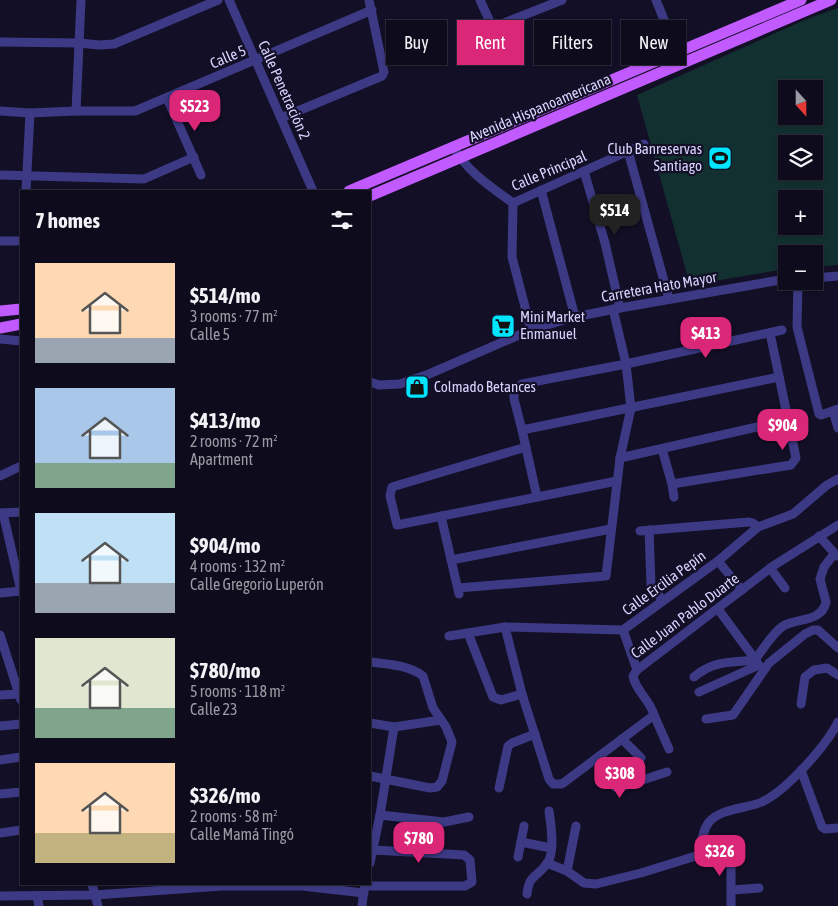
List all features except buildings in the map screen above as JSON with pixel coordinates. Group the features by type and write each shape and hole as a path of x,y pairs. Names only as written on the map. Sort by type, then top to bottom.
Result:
{"main road":[{"name":"Avenida Hispanoamericana","path":"686,48 801,0"},
{"name":"Avenida Hispanoamericana","path":"686,62 831,0"},
{"name":"Avenida Hispanoamericana","path":"351,190 645,65"},
{"name":"Avenida Hispanoamericana","path":"371,196 680,65"},
{"path":"0,311 20,310"},
{"path":"0,328 20,324"}],"street":[{"path":"76,111 81,0"},
{"path":"0,42 114,44 218,0"},
{"name":"Calle Penetración 2","path":"229,0 313,190"},
{"path":"281,118 378,78 384,72 369,0"},
{"path":"480,0 494,27 562,0"},
{"path":"656,0 664,20"},
{"name":"Calle 5","path":"0,111 30,113 76,111 130,112 372,10"},
{"path":"167,98 201,175"},
{"path":"26,190 30,113"},
{"name":"Calle Principal","path":"453,146 459,159 484,182 513,203 644,144"},
{"path":"628,151 669,299"},
{"path":"0,175 144,179 194,157"},
{"path":"441,516 459,591 606,576 620,458 631,408 626,364 605,242 584,171"},
{"path":"541,190 575,317"},
{"path":"513,203 512,256 531,330"},
{"path":"0,241 20,241"},
{"path":"823,277 838,276"},
{"name":"Carretera Hato Mayor","path":"371,382 379,385 407,382 531,330 575,317 778,280"},
{"path":"798,290 797,327 819,414 836,410 838,428"},
{"path":"537,496 514,399 514,390 522,384 626,364 782,330"},
{"path":"672,484 791,464 796,458 770,333"},
{"path":"0,338 20,341"},
{"path":"522,430 779,377"},
{"path":"620,458 788,420"},
{"path":"526,447 392,487 390,496 397,525 617,481"},
{"path":"662,449 674,497"},
{"path":"0,476 20,466"},
{"name":"Calle Ercilia Pepín","path":"449,636 505,627 623,630 718,561 758,527 793,514 827,485 838,479"},
{"path":"20,512 1,513 20,587"},
{"path":"663,600 651,585 645,530 749,522 754,523 758,527"},
{"name":"Calle Juan Pablo Duarte","path":"669,749 650,704 634,682 633,676 636,670 770,568 838,525"},
{"path":"451,560 611,529"},
{"path":"706,719 733,715 775,633 782,627 796,621 816,616 823,609 826,602 821,586 822,573 837,555 819,536"},
{"path":"718,561 742,590"},
{"path":"770,568 786,588"},
{"path":"0,593 20,591"},
{"path":"718,608 759,665"},
{"path":"505,627 522,694 553,784 565,782 654,715"},
{"path":"623,630 636,670"},
{"path":"699,692 775,658 805,634 813,630 821,632 838,648"},
{"path":"468,633 494,698 501,700 522,694"},
{"path":"0,635 4,660 20,697 0,695"},
{"path":"694,677 702,670 726,661 759,665"},
{"path":"371,662 397,665 419,673 425,680 433,708 451,735 452,742 442,781 437,787 430,788 384,777 371,776"},
{"path":"802,704 805,677 814,670 827,668 838,675"},
{"path":"371,723 394,726 441,720"},
{"path":"700,855 703,836 710,821 728,812 762,802 784,785 824,745 838,722"},
{"path":"0,726 20,724"},
{"path":"371,859 394,726"},
{"path":"499,788 508,746 535,734"},
{"path":"622,739 640,758"},
{"path":"599,756 614,786 621,786 666,772"},
{"path":"0,760 20,757"},
{"path":"801,770 822,826 826,829 838,828"},
{"path":"0,794 20,792"},
{"path":"527,894 528,884 547,863 551,848 550,811"},
{"path":"380,815 444,822 469,817"},
{"path":"518,857 524,826"},
{"path":"567,871 576,826"},
{"path":"0,833 20,830"},
{"path":"521,842 551,848"},
{"path":"0,896 121,894 222,885 365,888 465,886 472,882 473,879 470,860 464,855 373,850"},
{"path":"547,863 567,871 584,883 596,884 700,855 726,860 731,866 731,906"},
{"path":"92,885 98,906"},
{"path":"119,885 121,894"},
{"path":"362,906 365,888"},
{"path":"732,890 759,888"},
{"path":"37,896 39,906"}],"green space":[{"name":"Club Banreservas Santiago","path":"838,8 838,265 823,266 823,245 778,245 778,270 690,285 637,95 807,19"}],"place":[{"name":"Club Banreservas Santiago","path":"720,158"},
{"name":"Mini Market Enmanuel","path":"503,326"},
{"name":"Colmado Betances","path":"417,387"}]}
